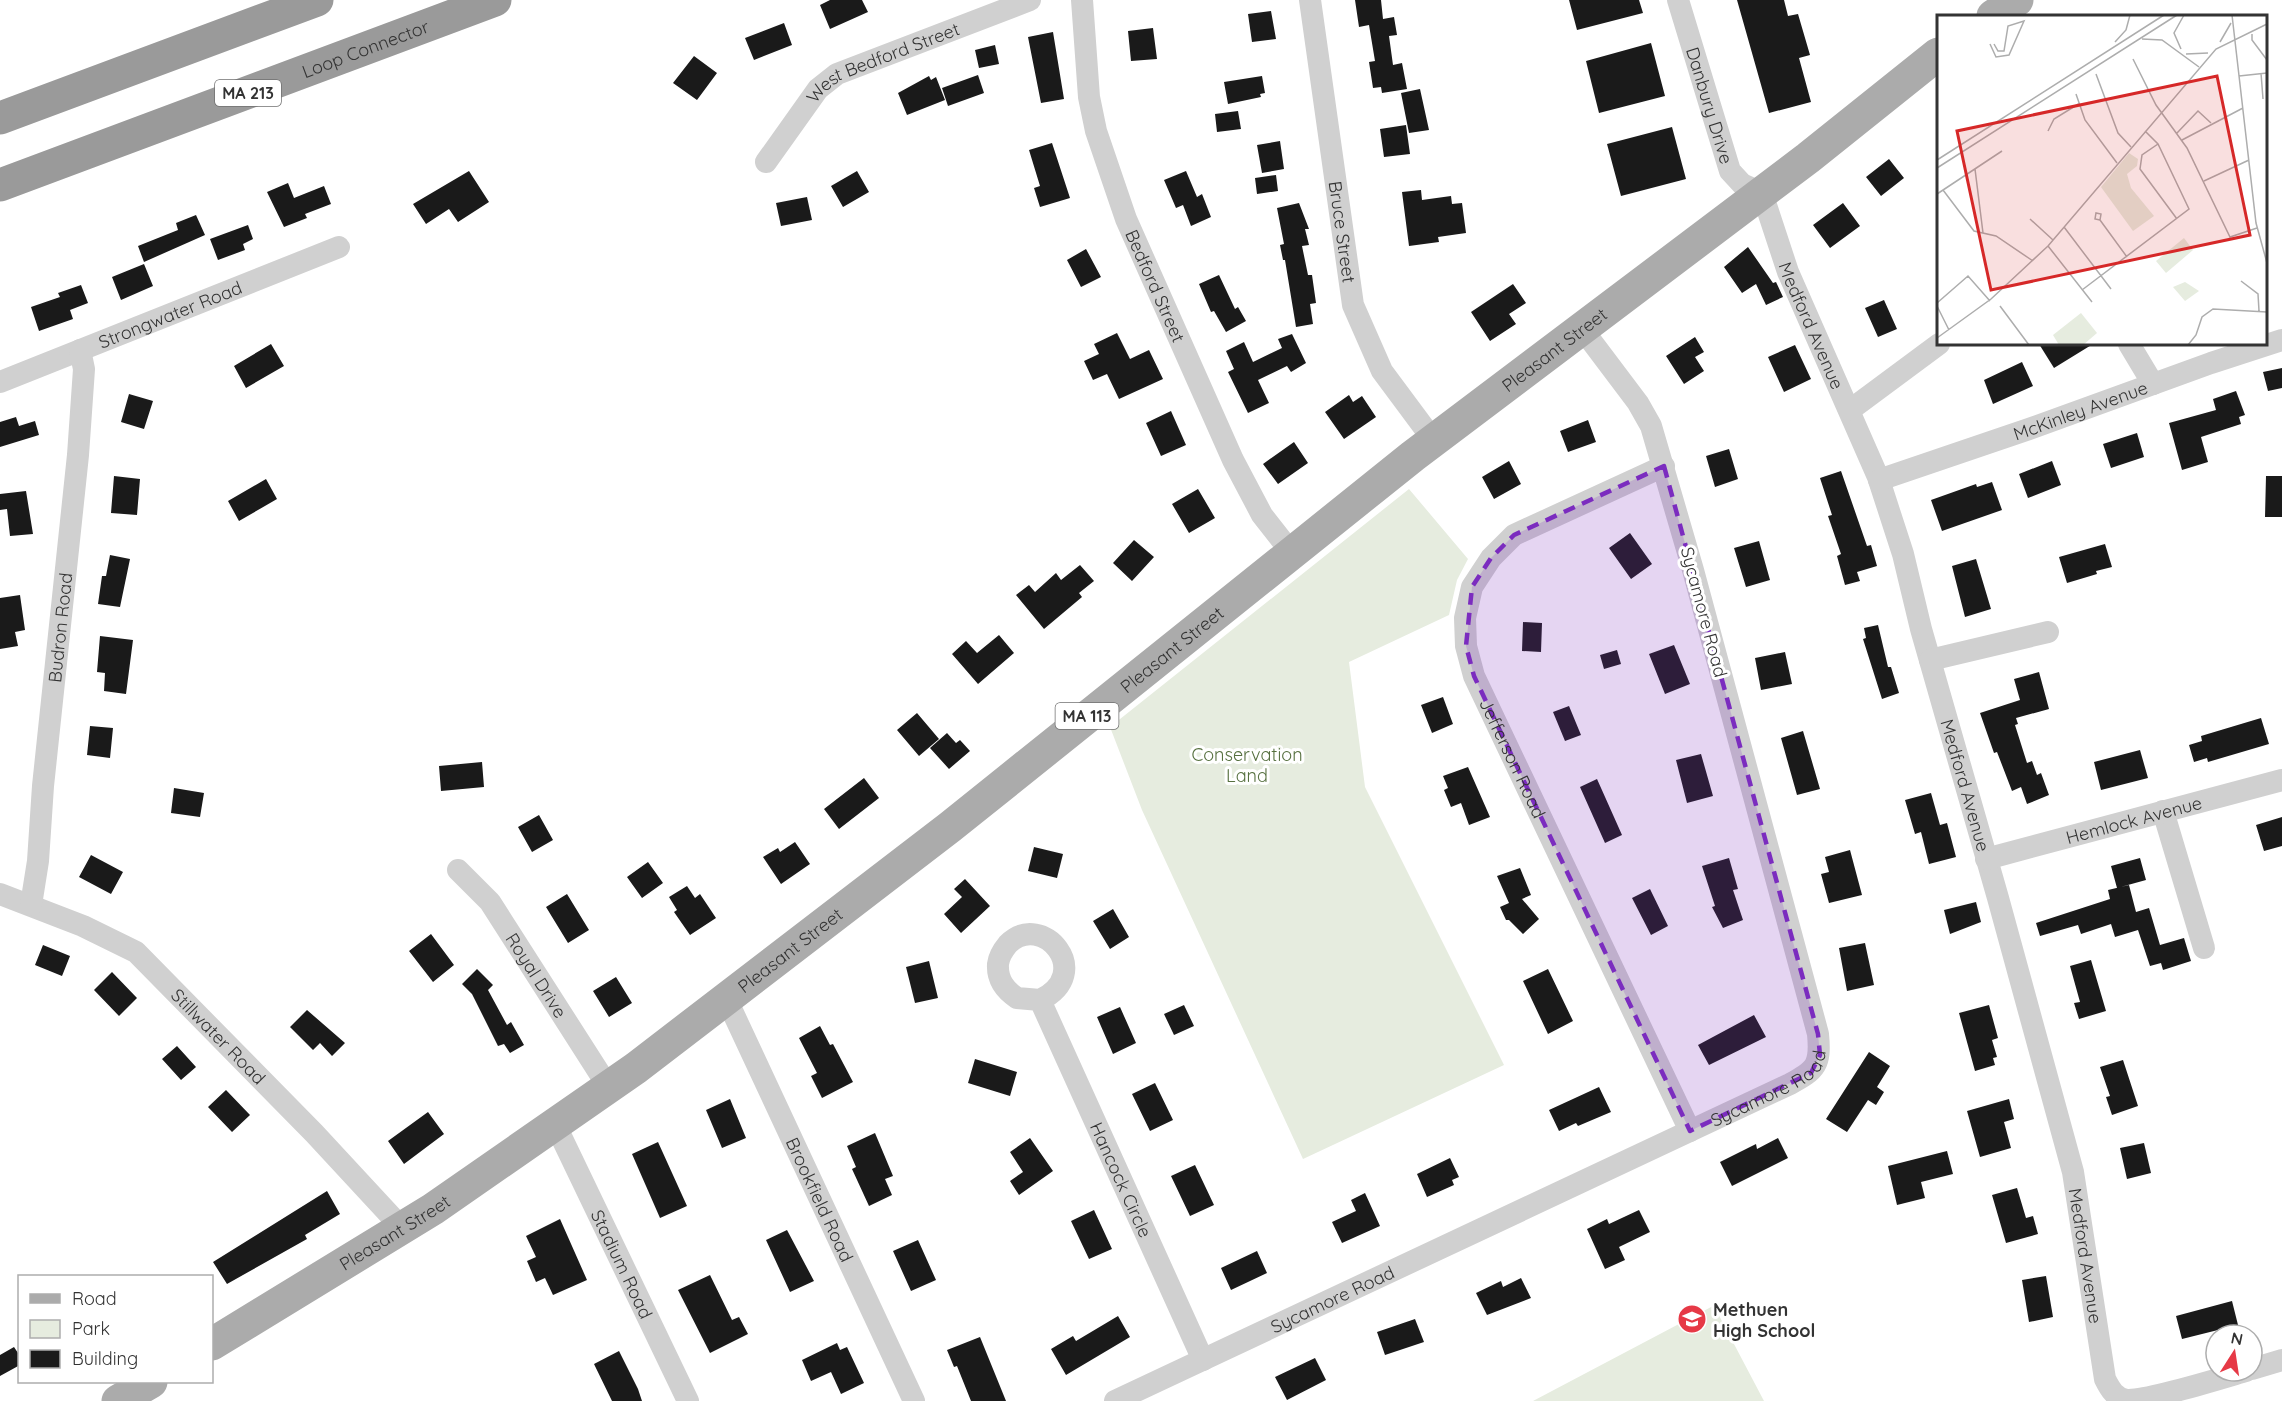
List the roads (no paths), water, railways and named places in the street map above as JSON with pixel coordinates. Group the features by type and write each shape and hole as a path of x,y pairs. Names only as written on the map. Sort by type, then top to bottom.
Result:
{"highway":[{"path":"0,118 317,0"},
{"name":"Loop Connector","path":"0,185 495,0"}],"main road":[{"path":"1978,15 1992,0"},
{"path":"1994,15 2017,0"},
{"name":"Pleasant Street","path":"213,1343 402,1228 556,1126 727,1000 950,827 1291,552 1762,193 1937,55"},
{"path":"118,1401 149,1383"}],"street":[{"name":"West Bedford Street","path":"766,162 818,89 837,74 1030,0"},
{"name":"Bedford Street","path":"1082,0 1089,97 1096,131 1126,219 1233,460 1262,515 1291,552"},
{"name":"Bruce Street","path":"1310,0 1353,304 1365,338 1382,371 1434,441"},
{"name":"Danbury Drive","path":"1678,0 1730,171 1742,184 1762,193"},
{"name":"Medford Avenue","path":"1762,193 1788,272 1879,480 1903,554 1930,660 2073,1172 2105,1379 2113,1394 2128,1400 2150,1398 2204,1383"},
{"name":"Strongwater Road","path":"0,382 339,247"},
{"name":"Sycamore Road","path":"1115,1401 1811,1073 1820,1055 1818,1034 1664,466 1651,426 1638,403 1583,330"},
{"name":"McKinley Avenue","path":"1879,480 2282,340"},
{"path":"1850,410 1938,345"},
{"path":"2130,345 2153,384"},
{"name":"Budron Road","path":"31,905 38,861 43,786 78,455 84,369 80,350"},
{"name":"Jefferson Road","path":"1664,466 1514,536 1491,558 1472,587 1465,618 1466,646 1474,676 1690,1131"},
{"path":"1930,660 2048,632"},
{"name":"Hemlock Avenue","path":"1986,859 2282,780"},
{"path":"2163,811 2204,948"},
{"name":"Royal Drive","path":"458,870 490,902 609,1088"},
{"name":"Stillwater Road","path":"0,894 114,940 136,952 314,1133 402,1228"},
{"name":"Brookfield Road","path":"727,1000 914,1401"},
{"name":"Hancock Circle","path":"1040,1000 1203,1360"},
{"name":"Stadium Road","path":"556,1126 688,1401"},
{"path":"2264,1365 2282,1360"}],"place":[{"name":"Methuen High School","path":"1692,1319"}],"park label":[{"name":"Conservation Land","path":"1247,764"}]}
